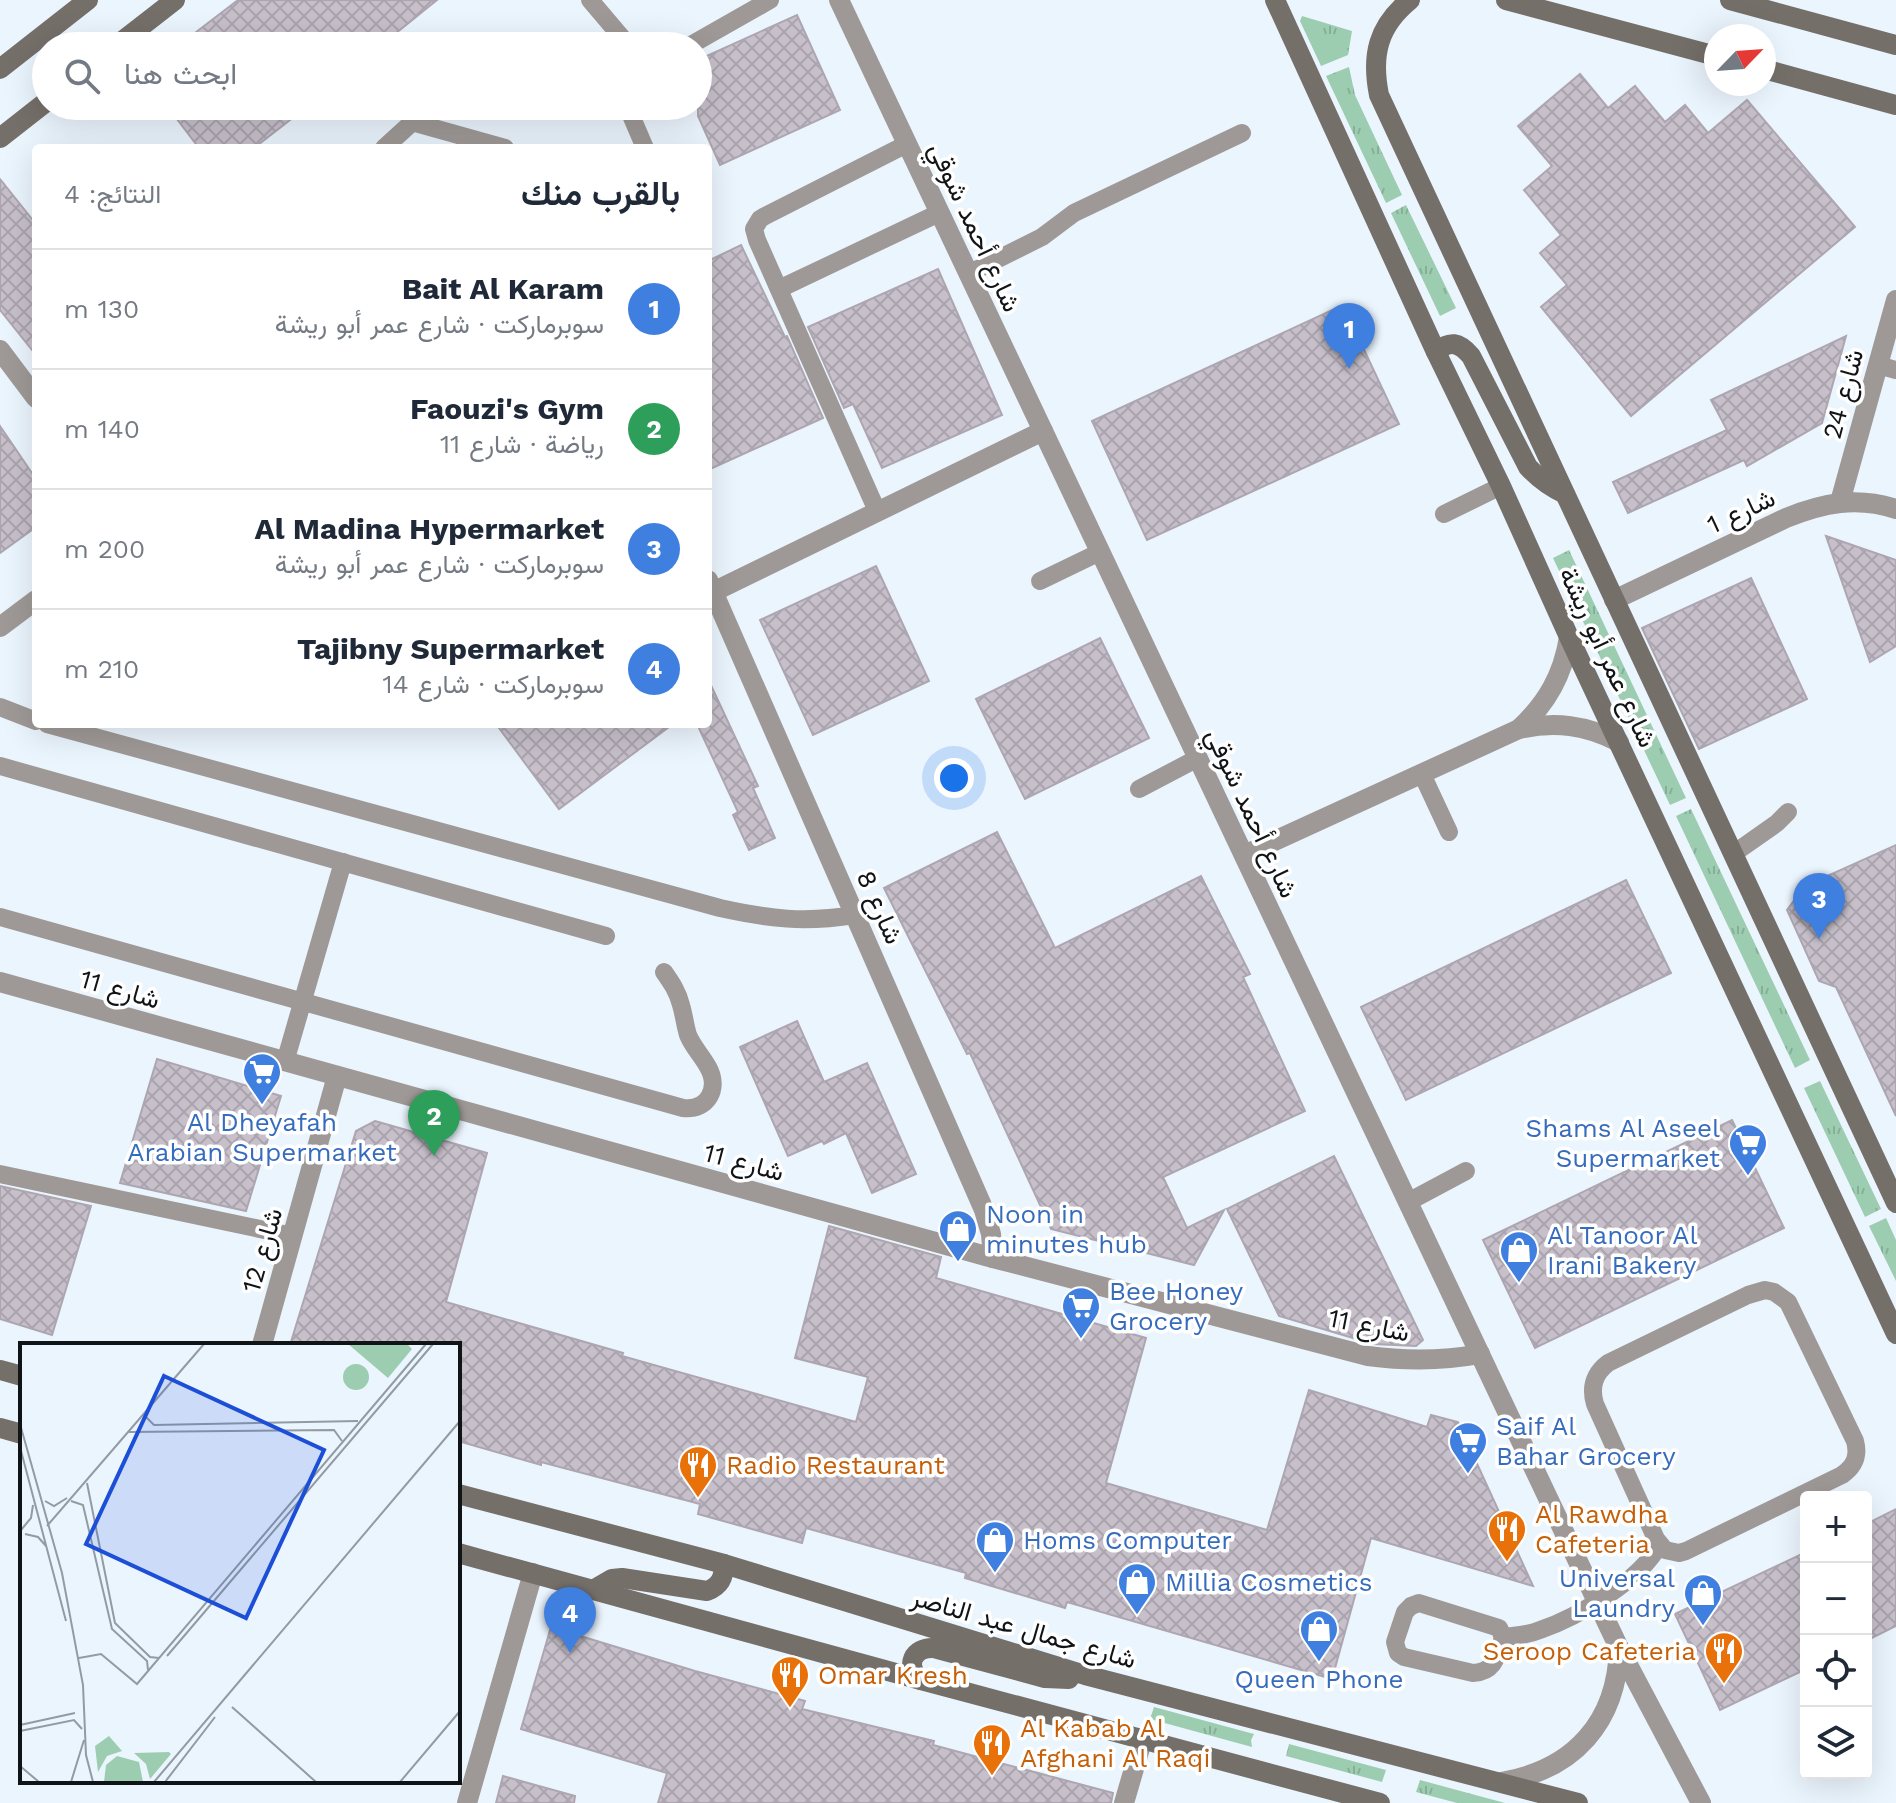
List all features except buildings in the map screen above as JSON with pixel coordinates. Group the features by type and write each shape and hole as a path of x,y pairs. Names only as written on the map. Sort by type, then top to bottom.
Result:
{"street":[{"path":"47,32 88,0"},
{"path":"131,32 156,8 175,0"},
{"name":"شارع أحمد شوقي","path":"839,0 1597,1603 1701,1803"},
{"name":"شارع عمر أبو ريشة","path":"1275,0 1436,352 1896,1334"},
{"name":"شارع عمر أبو ريشة","path":"1410,0 1398,10 1384,30 1377,51 1375,73 1379,95 1896,1203"},
{"path":"1506,0 1704,53"},
{"path":"1738,1 1896,45"},
{"path":"0,69 32,44"},
{"path":"1776,72 1896,105"},
{"path":"0,138 32,113"},
{"name":"شارع 24","path":"1840,502 1887,367 1896,300"},
{"path":"1436,352 1444,345 1455,344 1464,348 1528,467 1538,478 1565,494"},
{"path":"0,350 32,393"},
{"path":"712,585 877,511 1043,431"},
{"name":"شارع 1","path":"1614,600 1812,507 1865,502 1896,509"},
{"name":"شارع 8","path":"712,591 984,1210 991,1234 993,1258"},
{"path":"0,627 32,603"},
{"path":"1519,729 1544,703 1553,688 1569,637"},
{"path":"1244,855 1519,729 1570,724 1619,742"},
{"name":"شارع 11","path":"0,982 993,1258 1368,1356 1424,1361 1480,1354"},
{"name":"شارع 12","path":"263,1343 337,1076"},
{"path":"0,1370 20,1375"},
{"path":"0,1428 20,1433"},
{"name":"شارع جمال عبد الناصر","path":"460,1495 724,1564 1085,1675 1578,1803"},
{"path":"460,1554 1380,1803"},
{"path":"593,1590 612,1579 622,1578 707,1591 721,1581 724,1564"},
{"path":"467,1803 533,1573"},
{"path":"921,1680 914,1675 913,1658 918,1651 926,1648 1045,1678 1065,1680 1085,1675"},
{"path":"1501,1782 1521,1779 1558,1763 1590,1735 1603,1716 1612,1694 1618,1671 1619,1648"},
{"path":"1124,1803 1143,1738"}],"lane":[{"path":"590,0 617,32"},
{"path":"712,33 770,0"},
{"path":"388,144 414,120"},
{"path":"633,120 643,144"},
{"path":"412,122 491,144"},
{"path":"968,274 1042,237 1074,213 1242,133"},
{"path":"877,511 754,229 760,219 907,144"},
{"path":"779,289 939,213"},
{"path":"1444,514 1501,486"},
{"path":"1040,581 1100,552"},
{"path":"0,707 32,719"},
{"path":"62,728 733,911 800,920 855,915"},
{"path":"1139,789 1198,758"},
{"path":"0,766 606,936"},
{"path":"1422,774 1449,832"},
{"path":"1733,854 1788,812"},
{"path":"285,1062 343,862"},
{"path":"0,917 683,1108 698,1108 709,1099 711,1075 691,1041 678,994 664,972"},
{"path":"1408,1202 1466,1171"},
{"path":"0,1174 293,1236"},
{"path":"1765,1290 1774,1292 1788,1302 1855,1441 1857,1457 1854,1464 1842,1475 1686,1551 1672,1552 1659,1545 1595,1404 1592,1395 1595,1376 1608,1363 1748,1295 1765,1290"},
{"path":"1503,1637 1542,1630 1597,1603 1646,1565 1659,1545"},
{"path":"1419,1603 1496,1626 1503,1637 1494,1663 1478,1673 1404,1657 1395,1646 1405,1612 1419,1603"}],"green space":[{"path":"1302,16 1352,31 1348,55 1321,66 1300,21"},
{"path":"1349,67 1355,95 1402,195 1386,203 1326,76"},
{"path":"1406,205 1456,308 1440,316 1391,213"},
{"path":"1569,550 1686,798 1670,805 1553,558"},
{"path":"1691,809 1810,1060 1795,1068 1676,816"},
{"path":"1820,1081 1881,1209 1865,1217 1804,1088"},
{"path":"1886,1218 1896,1240 1896,1281 1869,1226"},
{"path":"1154,1707 1254,1734 1252,1747 1150,1719"},
{"path":"1289,1744 1386,1770 1382,1782 1286,1756"},
{"path":"1420,1780 1505,1803 1457,1803 1416,1792"}],"place":[{"name":"Bait Al Karam","path":"1349,369"},
{"name":"Al Madina Hypermarket","path":"1819,939"},
{"name":"Al Dheyafah Arabian Supermarket","path":"262,1106"},
{"name":"Faouzi's Gym","path":"434,1156"},
{"name":"Shams Al Aseel Supermarket","path":"1748,1177"},
{"name":"Noon in minutes hub","path":"958,1263"},
{"name":"Al Tanoor Al Irani Bakery","path":"1519,1284"},
{"name":"Bee Honey Grocery","path":"1081,1340"},
{"name":"Saif Al Bahar Grocery","path":"1468,1475"},
{"name":"Radio Restaurant","path":"698,1499"},
{"name":"Al Rawdha Cafeteria","path":"1507,1563"},
{"name":"Homs Computer","path":"995,1574"},
{"name":"Millia Cosmetics","path":"1137,1616"},
{"name":"Universal Laundry","path":"1703,1627"},
{"name":"Tajibny Supermarket","path":"570,1653"},
{"name":"Queen Phone","path":"1319,1663"},
{"name":"Seroop Cafeteria","path":"1724,1685"},
{"name":"Omar Kresh","path":"790,1709"},
{"name":"Al Kabab Al Afghani Al Raqi","path":"992,1777"}]}
